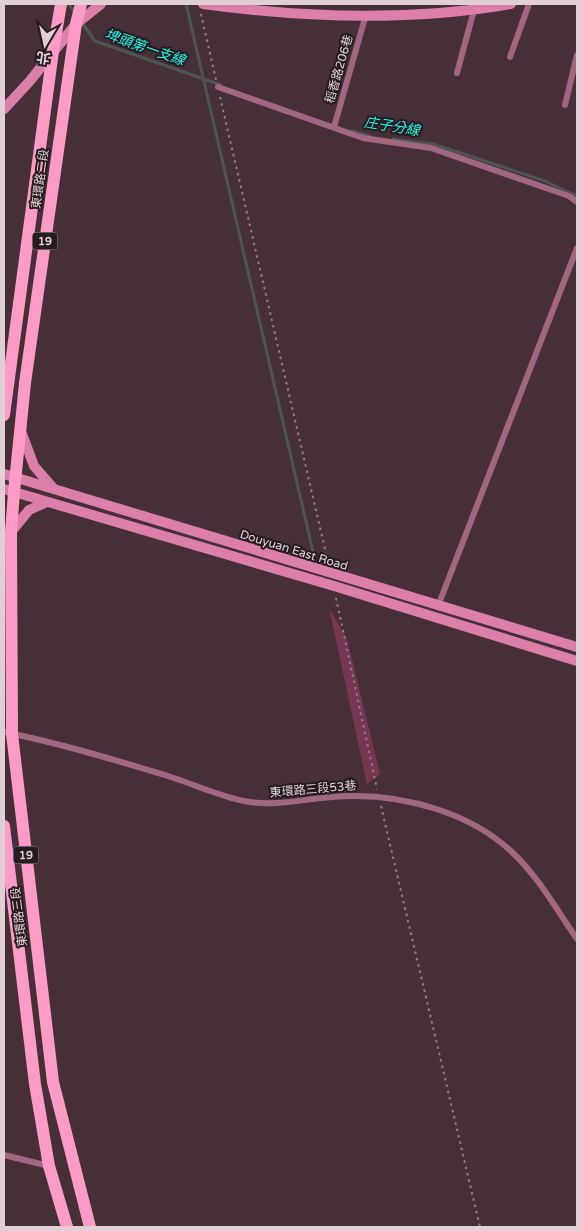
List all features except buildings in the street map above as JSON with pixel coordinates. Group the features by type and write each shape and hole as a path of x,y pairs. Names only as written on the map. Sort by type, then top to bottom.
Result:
{"main road":[{"name":"東環路二段","path":"4,415 61,4"},
{"name":"東環路二段","path":"10,476 20,430 76,24 81,4"},
{"path":"4,109 29,82 76,24 101,4"},
{"path":"202,8 365,18 474,10 487,6 510,4"},
{"path":"20,430 34,466 55,490"},
{"name":"Douyuan East Road","path":"10,476 577,647"},
{"name":"東環路三段","path":"10,476 9,491 12,532 8,733 53,1082 90,1227"},
{"name":"Douyuan East Road","path":"9,491 334,586 577,661"},
{"path":"12,532 29,510 47,502"},
{"name":"東環路三段","path":"4,826 36,1084 49,1166 67,1227"}],"lane":[{"path":"510,56 528,4"},
{"path":"457,73 474,10"},
{"name":"稻香路206巷","path":"334,127 365,18"},
{"path":"565,105 577,55"},
{"path":"218,87 363,138 432,148 569,196 577,202"},
{"path":"438,606 577,248"},
{"name":"東環路三段53巷","path":"8,733 159,774 242,801 265,804 347,796 379,796 428,807 474,824 513,853 542,887 577,938"},
{"path":"4,1155 49,1166"}],"path":[{"path":"202,8 215,73"},
{"path":"218,87 331,574"},
{"path":"334,586 379,796 480,1227"}],"shaded area":[{"path":"329,608 347,639 380,774 367,784"}],"waterway":[{"name":"埤頭第一支線","path":"69,4 75,13"},
{"path":"186,4 314,556"},
{"name":"埤頭第一支線","path":"82,23 95,41 221,85"},
{"name":"庄子分線","path":"352,131 370,136"},
{"name":"庄子分線","path":"393,139 433,144 545,181 577,196"}]}
